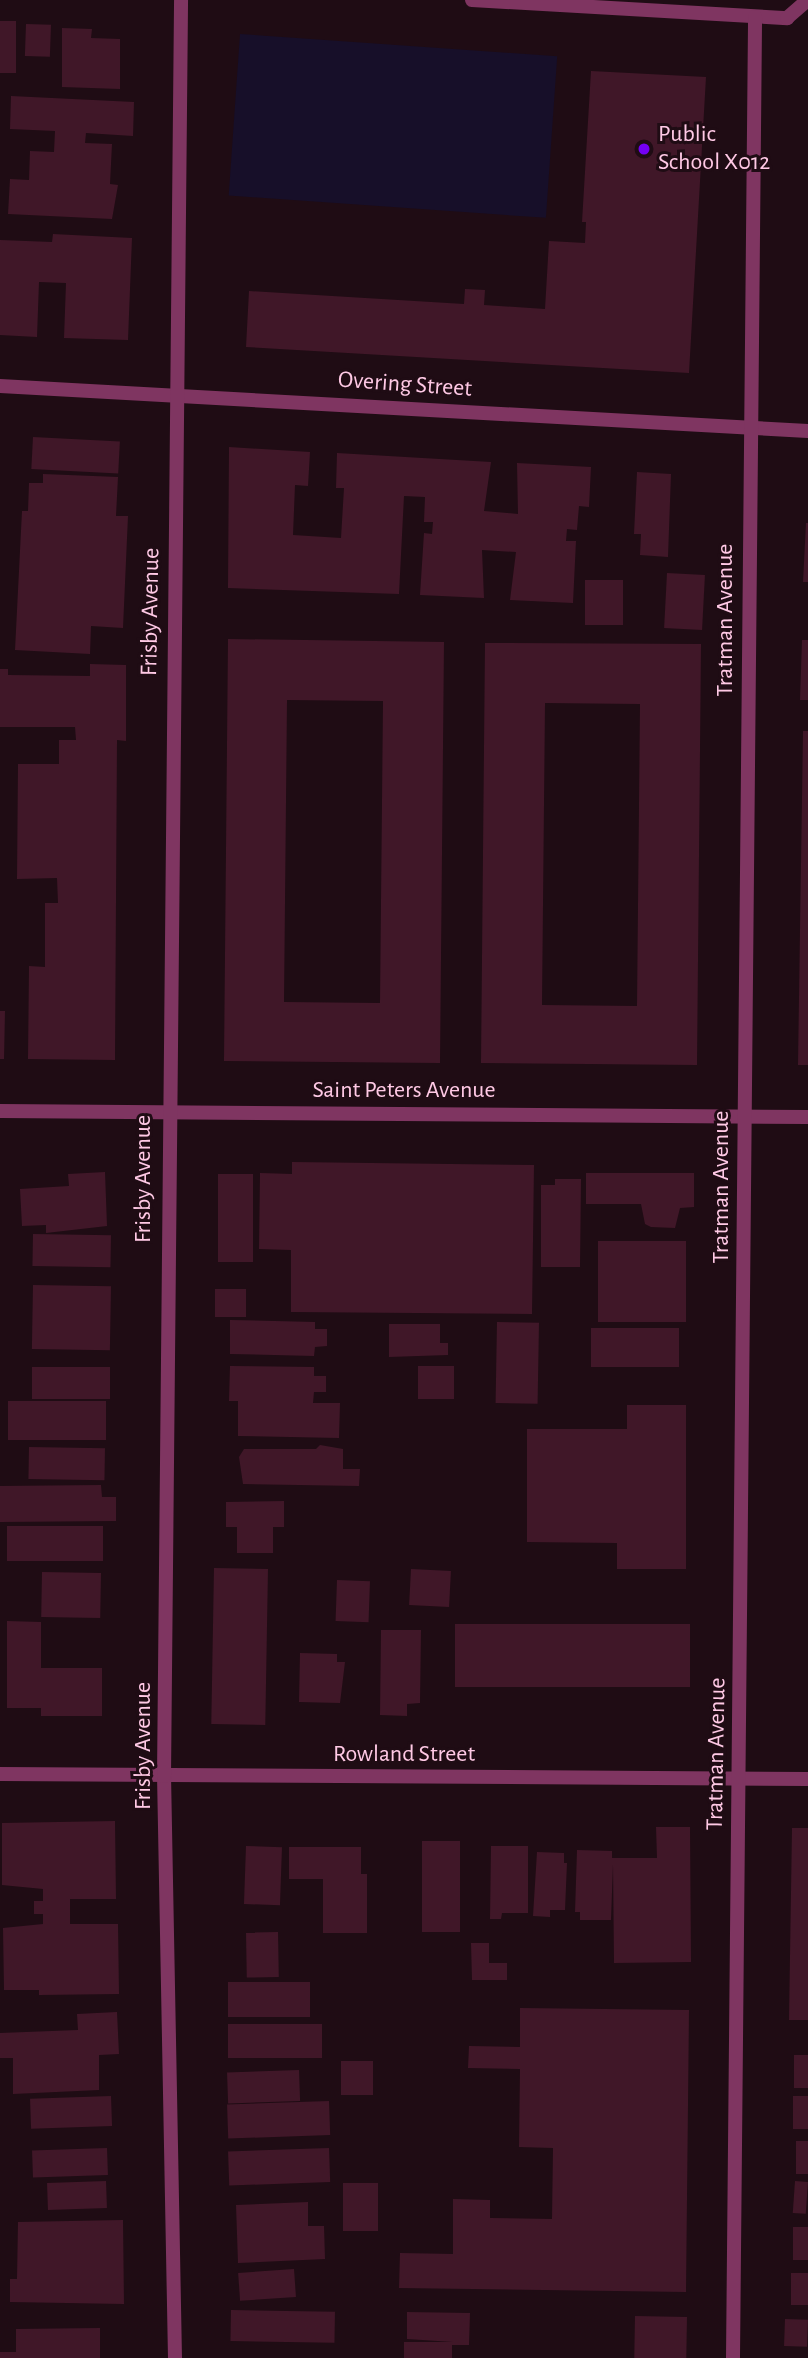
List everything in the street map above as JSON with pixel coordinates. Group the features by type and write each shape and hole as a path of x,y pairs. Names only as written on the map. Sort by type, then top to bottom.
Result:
{"street":[{"name":"Frisby Avenue","path":"175,2358 164,1776 167,1112 181,0"},
{"path":"472,0 787,18 808,0"},
{"name":"Tratman Avenue","path":"733,2358 755,17"},
{"name":"Overing Street","path":"0,386 808,431"},
{"name":"Saint Peters Avenue","path":"0,1111 808,1117"},
{"name":"Rowland Street","path":"0,1774 808,1779"}],"shaded area":[{"path":"240,34 557,56 546,218 229,196"}],"building":[{"path":"0,21 16,21 16,73 0,73"},
{"path":"26,24 51,25 50,57 25,56"},
{"path":"62,28 92,29 91,38 120,39 120,89 62,87"},
{"name":"Public School X012","path":"591,71 706,77 689,373 246,347 249,291 464,304 465,289 485,290 484,305 545,309 549,241 585,243 586,222 582,222"},
{"path":"11,96 134,102 133,136 86,133 85,143 112,144 110,184 118,185 112,219 8,214 10,179 29,180 30,151 54,152 55,131 10,129"},
{"path":"53,234 132,238 128,340 64,338 66,283 39,282 37,337 0,335 0,240 52,242"},
{"path":"33,437 120,442 118,474 31,469"},
{"path":"229,447 310,452 308,486 295,485 293,535 341,538 344,488 336,488 337,453 491,462 484,511 518,514 517,463 591,467 589,507 579,506 577,530 567,529 566,541 576,541 573,603 510,600 516,552 482,550 484,598 420,595 424,533 432,534 433,522 424,522 425,497 404,496 399,594 228,588"},
{"path":"637,472 671,474 668,557 640,555 641,534 634,534"},
{"path":"43,474 118,477 116,516 128,516 123,628 91,626 90,654 15,650 22,511 28,511 29,483 43,483"},
{"path":"806,523 808,582 803,582"},
{"path":"667,573 705,575 702,630 664,628"},
{"path":"585,580 623,580 623,625 585,625"},
{"path":"228,639 444,642 440,1063 224,1061","holes":["287,700 383,701 380,1003 284,1002"]},
{"path":"802,640 808,640 808,700 800,700"},
{"path":"485,643 701,644 697,1065 481,1063","holes":["545,703 640,704 637,1006 542,1005"]},
{"path":"90,664 126,665 126,741 117,740 115,1060 28,1059 29,966 45,967 45,903 58,903 57,878 17,879 18,764 59,764 59,740 76,740 75,727 0,727 0,669 8,669 8,675 90,676"},
{"path":"803,731 808,731 808,1065 798,1065"},
{"path":"0,1011 5,1011 4,1059 0,1059"},
{"path":"292,1162 534,1165 532,1314 291,1312 291,1250 259,1249 260,1173 292,1174"},
{"path":"105,1172 107,1226 46,1233 46,1225 22,1226 20,1189 69,1186 68,1174"},
{"path":"586,1173 694,1173 694,1207 680,1208 675,1228 651,1227 645,1224 641,1204 586,1204"},
{"path":"218,1174 253,1174 253,1262 218,1262"},
{"path":"555,1179 581,1179 580,1267 541,1267 541,1185 555,1185"},
{"path":"33,1234 111,1235 110,1267 32,1266"},
{"path":"598,1241 686,1241 686,1322 598,1322"},
{"path":"33,1285 111,1286 110,1350 32,1349"},
{"path":"215,1289 246,1289 246,1317 215,1317"},
{"path":"230,1320 315,1322 315,1329 327,1329 327,1346 315,1347 314,1356 230,1354"},
{"path":"497,1322 539,1323 538,1404 496,1403"},
{"path":"389,1324 440,1324 440,1343 448,1343 448,1355 389,1357"},
{"path":"591,1328 679,1328 679,1367 591,1367"},
{"path":"230,1366 314,1367 314,1376 326,1376 326,1392 314,1392 313,1403 340,1403 339,1438 238,1436 238,1401 229,1401"},
{"path":"418,1366 454,1366 454,1399 418,1399"},
{"path":"32,1367 110,1367 110,1399 32,1399"},
{"path":"8,1401 106,1401 106,1440 8,1440"},
{"path":"627,1405 686,1405 686,1569 617,1569 617,1543 527,1542 527,1429 627,1429"},
{"path":"320,1445 343,1449 343,1469 360,1469 359,1486 243,1484 239,1457 244,1449 316,1449"},
{"path":"29,1447 105,1448 104,1480 28,1479"},
{"path":"101,1485 102,1497 116,1497 116,1521 0,1522 0,1486"},
{"path":"284,1501 284,1527 273,1527 273,1553 237,1553 237,1527 226,1527 226,1502"},
{"path":"7,1526 103,1526 103,1561 7,1561"},
{"path":"214,1568 268,1569 265,1725 211,1724"},
{"path":"411,1569 451,1571 449,1607 409,1605"},
{"path":"42,1572 101,1573 100,1618 41,1617"},
{"path":"337,1580 370,1581 369,1622 336,1621"},
{"path":"7,1621 41,1622 41,1668 102,1668 102,1716 41,1716 41,1708 7,1708"},
{"path":"455,1624 690,1624 690,1687 455,1687"},
{"path":"381,1630 421,1630 420,1703 407,1704 407,1716 380,1715"},
{"path":"300,1653 337,1654 337,1662 345,1662 340,1703 299,1702"},
{"path":"115,1821 116,1899 70,1899 70,1924 118,1924 119,1994 39,1995 39,1990 4,1990 3,1928 43,1924 43,1914 34,1914 34,1901 43,1901 43,1889 2,1885 2,1823"},
{"path":"656,1827 690,1827 691,1962 614,1963 613,1864 611,1920 580,1920 580,1912 575,1912 577,1850 612,1851 612,1858 657,1858"},
{"path":"792,1828 808,1828 808,2020 789,2020"},
{"path":"422,1841 460,1841 460,1932 422,1932"},
{"path":"246,1846 282,1847 280,1905 244,1904"},
{"path":"491,1846 528,1846 528,1913 502,1913 501,1919 490,1919"},
{"path":"289,1847 361,1847 361,1874 367,1874 367,1933 323,1933 323,1879 289,1879"},
{"path":"537,1852 564,1853 564,1863 567,1863 565,1910 550,1910 550,1917 533,1916"},
{"path":"278,1932 279,1977 247,1978 246,1933"},
{"path":"471,1943 489,1943 489,1963 507,1963 507,1980 472,1980"},
{"path":"228,1982 310,1982 310,2017 228,2017"},
{"path":"520,2008 689,2010 686,2292 399,2288 400,2253 453,2254 453,2199 490,2200 490,2218 552,2219 553,2148 519,2147 520,2069 468,2068 469,2046 520,2047"},
{"path":"117,2012 119,2054 99,2055 99,2090 13,2094 13,2058 0,2058 0,2033 78,2030 77,2014"},
{"path":"228,2024 322,2024 322,2058 228,2058"},
{"path":"794,2055 808,2055 808,2088 794,2088"},
{"path":"341,2061 373,2061 373,2095 341,2095"},
{"path":"299,2070 300,2101 228,2103 227,2073"},
{"path":"111,2096 112,2126 31,2129 30,2099"},
{"path":"793,2096 808,2096 808,2129 793,2129"},
{"path":"329,2101 330,2135 228,2139 227,2105"},
{"path":"796,2141 808,2141 808,2174 796,2174"},
{"path":"107,2148 108,2175 33,2178 32,2151"},
{"path":"329,2148 330,2182 229,2186 228,2152"},
{"path":"106,2181 107,2208 48,2210 47,2183"},
{"path":"795,2181 808,2182 806,2214 793,2213"},
{"path":"343,2183 378,2183 378,2231 343,2231"},
{"path":"308,2202 308,2226 324,2226 325,2259 238,2263 236,2205"},
{"path":"123,2220 124,2304 10,2302 10,2279 17,2279 18,2222"},
{"path":"793,2227 808,2227 808,2260 793,2260"},
{"path":"294,2269 296,2297 240,2301 238,2273"},
{"path":"791,2273 808,2273 808,2305 791,2305"},
{"path":"231,2310 335,2312 334,2343 230,2341"},
{"path":"407,2312 470,2313 469,2345 452,2345 452,2358 404,2358 404,2342 453,2342 407,2339"},
{"path":"635,2316 687,2317 686,2358 634,2358"},
{"path":"785,2319 808,2320 807,2347 784,2346"},
{"path":"100,2328 100,2358 0,2358 0,2352 16,2352 16,2329"}],"place":[{"name":"Public School X012","path":"644,149"}]}
